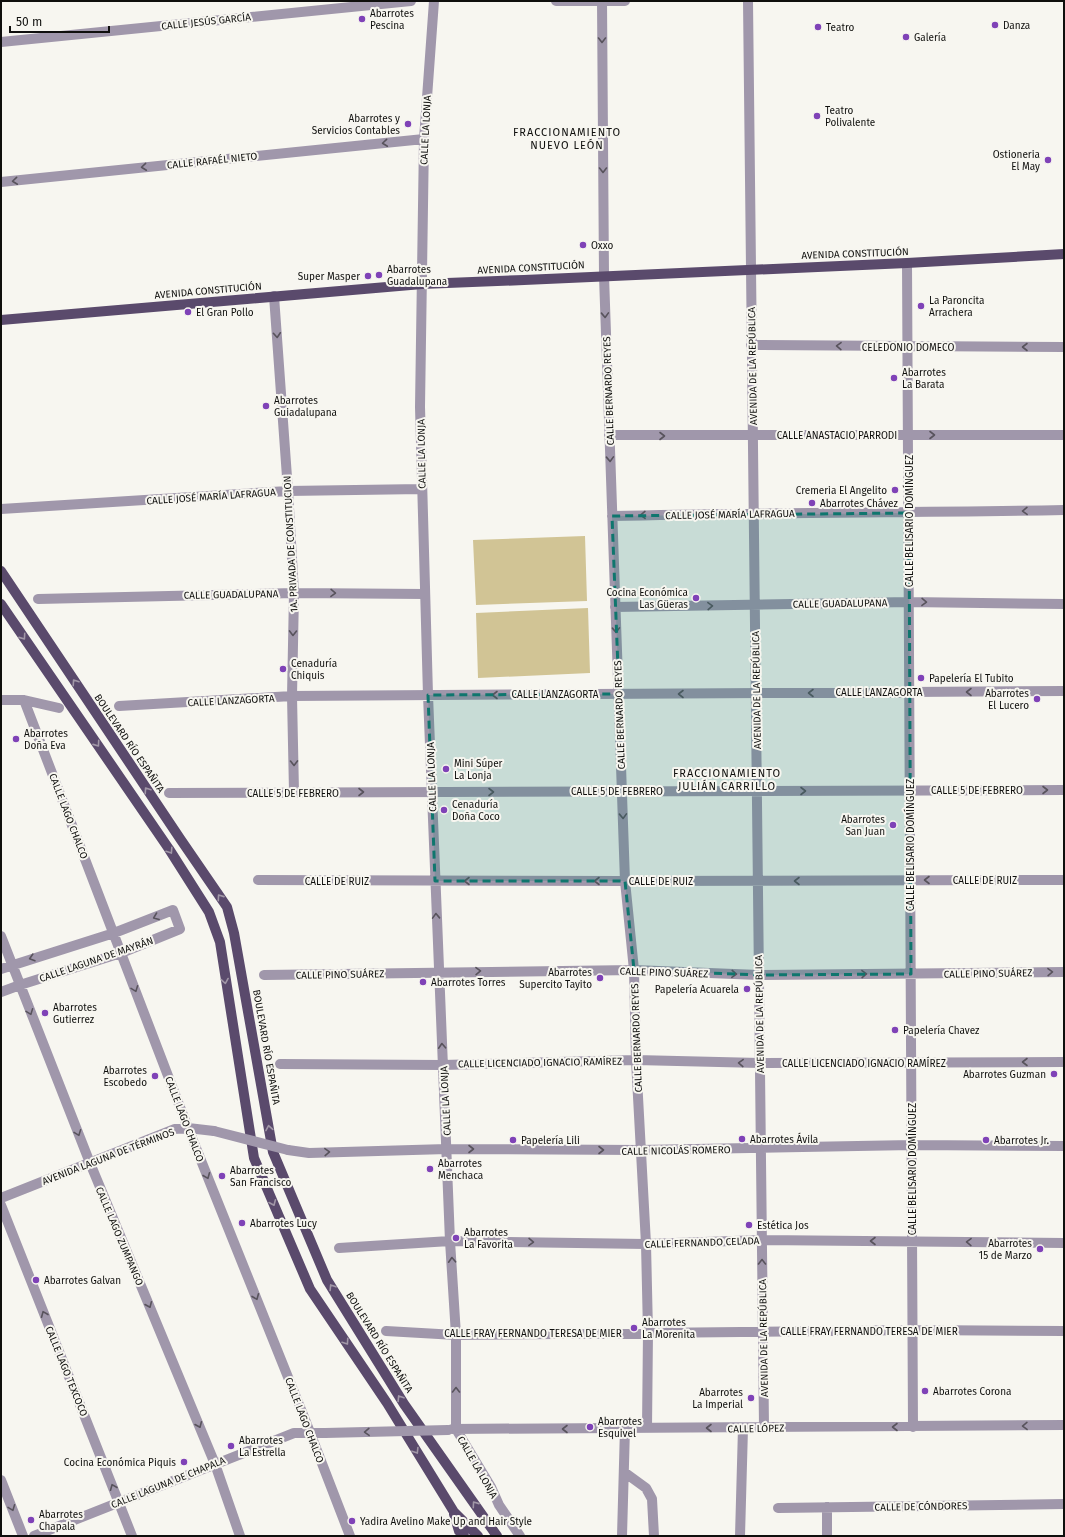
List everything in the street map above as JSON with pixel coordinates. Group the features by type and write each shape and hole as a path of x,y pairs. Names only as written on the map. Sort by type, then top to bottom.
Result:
{"main road":[{"name":"AVENIDA CONSTITUCIÓN","path":"1,320 422,284 908,263 1064,254"},
{"name":"BOULEVARD RÍO ESPAÑITA","path":"1,571 227,907 234,933 273,1152 327,1280 404,1404 497,1536"},
{"path":"1,604 169,849 209,912 220,942 238,1066 254,1158 310,1289 387,1403 454,1512 478,1536"},
{"path":"454,1512 459,1531 464,1536"}],"street":[{"name":"CALLE JESÚS GARCÍA","path":"1,42 411,1"},
{"name":"CALLE LA LONJA","path":"434,1 424,139 420,407 435,881 450,1241 456,1335 452,1429 491,1487 499,1504 520,1536"},
{"path":"556,1 625,1"},
{"name":"CALLE BERNARDO REYES","path":"602,1 604,276 609,436 625,881 634,970 636,1060 646,1244 648,1332 647,1428"},
{"name":"AVENIDA DE LA REPÚBLICA","path":"748,1 764,1427"},
{"name":"CALLE RAFAÉL NIETO","path":"1,182 424,139"},
{"name":"CALLE BELISARIO DOMÍNGUEZ","path":"908,263 913,1427"},
{"name":"1A. PRIVADA DE CONSTITUCION","path":"274,296 294,593 292,696 294,792"},
{"name":"CELEDONIO DOMECO","path":"751,345 1064,347"},
{"name":"CALLE ANASTACIO PARRODI","path":"609,436 1064,435"},
{"name":"CALLE JOSÉ MARÍA LAFRAGUA","path":"1,509 288,491 422,489"},
{"name":"CALLE JOSÉ MARÍA LAFRAGUA","path":"612,516 1064,510"},
{"name":"CALLE GUADALUPANA","path":"38,599 294,593 425,594"},
{"name":"CALLE GUADALUPANA","path":"615,607 909,602 1064,604"},
{"name":"CALLE LANZAGORTA","path":"118,706 292,696 1064,691"},
{"path":"1,700 24,700 59,708"},
{"name":"CALLE LAGO CHALCO","path":"24,700 188,1128 350,1536"},
{"name":"CALLE 5 DE FEBRERO","path":"169,793 1064,790"},
{"name":"CALLE DE RUIZ","path":"258,880 1064,880"},
{"name":"CALLE LAGUNA DE MAYRÁN","path":"1,969 114,933 173,910 180,929 122,953 1,992"},
{"name":"CALLE LAGO ZUMPANGO","path":"1,936 90,1163 215,1464 240,1536"},
{"name":"CALLE PINO SUÁREZ","path":"264,975 634,970 759,975 1064,972"},
{"name":"CALLE LICENCIADO IGNACIO RAMÍREZ","path":"280,1064 443,1065 636,1060 760,1063 1064,1062"},
{"name":"AVENIDA LAGUNA DE TÉRMINOS","path":"1,1198 176,1129 188,1128 214,1131 288,1150"},
{"name":"CALLE NICOLÁS ROMERO","path":"288,1150 310,1153 447,1149 640,1150 912,1145 1064,1146"},
{"name":"CALLE LAGO TEXCOCO","path":"1,1205 132,1536"},
{"name":"CALLE FERNANDO CELADA","path":"339,1248 450,1241 646,1244 762,1240 1064,1243"},
{"name":"CALLE FRAY FERNANDO TERESA DE MIER","path":"386,1331 456,1335 913,1330 1064,1332"},
{"name":"CALLE LÓPEZ","path":"452,1429 1064,1426"},
{"path":"622,1536 624,1428"},
{"path":"740,1536 743,1428"},
{"name":"CALLE LAGUNA DE CHAPALA","path":"34,1536 294,1433 452,1429"},
{"path":"624,1472 646,1488 652,1499 654,1536"},
{"path":"1,1480 23,1536"},
{"name":"CALLE DE CÓNDORES","path":"778,1508 1064,1504"},
{"path":"827,1507 827,1536"}],"highlighted area":[{"path":"909,513 911,974 759,975 634,970 625,881 435,881 428,695 619,694 612,516"}],"shaded area":[{"path":"585,536 587,601 476,605 473,540"},
{"path":"588,608 590,673 478,678 476,613"}],"place":[{"name":"Abarrotes Pescina","path":"362,19"},
{"name":"Danza","path":"995,25"},
{"name":"Teatro","path":"818,27"},
{"name":"Galería","path":"906,37"},
{"name":"Teatro Polivalente","path":"817,116"},
{"name":"Abarrotes y Servicios Contables","path":"408,124"},
{"name":"Ostioneria El May","path":"1048,160"},
{"name":"Oxxo","path":"583,245"},
{"name":"Abarrotes Guadalupana","path":"379,275"},
{"name":"Super Masper","path":"368,276"},
{"name":"La Paroncita Arrachera","path":"921,306"},
{"name":"El Gran Pollo","path":"188,312"},
{"name":"Abarrotes La Barata","path":"894,378"},
{"name":"Abarrotes Guiadalupana","path":"266,406"},
{"name":"Cremeria El Angelito","path":"895,490"},
{"name":"Abarrotes Chávez","path":"812,503"},
{"name":"Cocina Económica Las Güeras","path":"696,598"},
{"name":"Cenaduría Chiquis","path":"283,669"},
{"name":"Papelería El Tubito","path":"921,678"},
{"name":"Abarrotes El Lucero","path":"1037,699"},
{"name":"Abarrotes Doña Eva","path":"16,739"},
{"name":"Mini Súper La Lonja","path":"446,769"},
{"name":"Cenaduría Doña Coco","path":"444,810"},
{"name":"Abarrotes San Juan","path":"893,825"},
{"name":"Abarrotes Supercito Tayito","path":"600,978"},
{"name":"Abarrotes Torres","path":"423,982"},
{"name":"Papelería Acuarela","path":"747,989"},
{"name":"Abarrotes Gutierrez","path":"45,1013"},
{"name":"Papelería Chavez","path":"895,1030"},
{"name":"Abarrotes Guzman","path":"1054,1074"},
{"name":"Abarrotes Escobedo","path":"155,1076"},
{"name":"Abarrotes Ávila","path":"742,1139"},
{"name":"Papelería Lili","path":"513,1140"},
{"name":"Abarrotes Jr.","path":"986,1140"},
{"name":"Abarrotes Menchaca","path":"430,1169"},
{"name":"Abarrotes San Francisco","path":"222,1176"},
{"name":"Abarrotes Lucy","path":"242,1223"},
{"name":"Estética Jos","path":"749,1225"},
{"name":"Abarrotes La Favorita","path":"456,1238"},
{"name":"Abarrotes 15 de Marzo","path":"1040,1249"},
{"name":"Abarrotes Galvan","path":"36,1280"},
{"name":"Abarrotes La Morenita","path":"634,1328"},
{"name":"Abarrotes Corona","path":"925,1391"},
{"name":"Abarrotes La Imperial","path":"751,1398"},
{"name":"Abarrotes Esquivel","path":"590,1427"},
{"name":"Abarrotes La Estrella","path":"231,1446"},
{"name":"Cocina Económica Piquis","path":"184,1462"},
{"name":"Abarrotes Chapala","path":"31,1520"},
{"name":"Yadira Avelino Make Up and Hair Style","path":"352,1521"}],"district":[{"name":"FRACCIONAMIENTO NUEVO LEÓN","path":"567,138"},
{"name":"FRACCIONAMIENTO JULIÁN CARRILLO","path":"727,779"}]}
